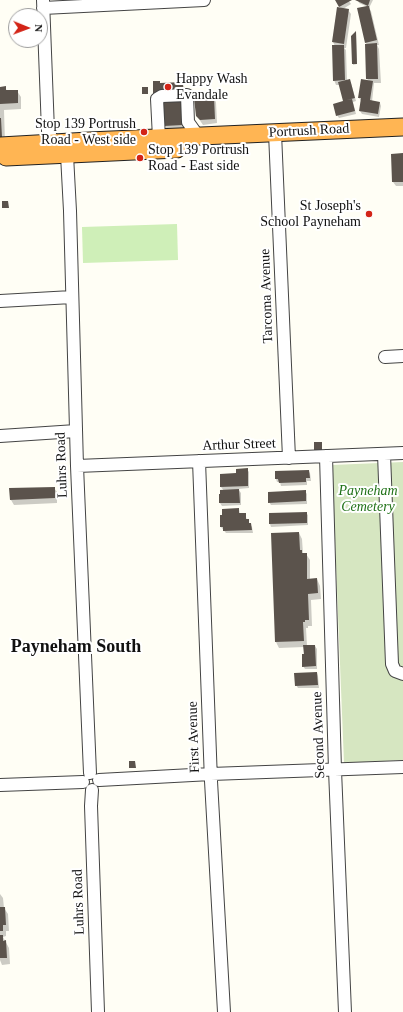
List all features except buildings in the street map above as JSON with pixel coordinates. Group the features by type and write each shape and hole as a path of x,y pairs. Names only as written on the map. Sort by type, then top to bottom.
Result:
{"highway":[{"name":"Portrush Road","path":"0,157 67,155 162,144 275,139 403,128"},
{"name":"Portrush Road","path":"0,146 47,140 162,144 198,136 275,139 403,139"},
{"path":"47,140 67,155 74,149 89,141"}],"street":[{"path":"47,140 43,4 204,0"},
{"path":"162,144 157,99 162,96 187,95 188,122 198,136"},
{"name":"Tarcoma Avenue","path":"275,139 289,458"},
{"name":"Luhrs Road","path":"67,155 77,466 91,778 99,786 92,790 91,806 98,1012"},
{"path":"0,301 72,297"},
{"path":"385,357 403,356"},
{"path":"0,436 76,432"},
{"name":"Arthur Street","path":"77,466 403,453"},
{"path":"384,454 392,664 395,671 403,674"},
{"name":"Second Avenue","path":"326,456 335,770 345,1012"},
{"name":"First Avenue","path":"199,461 210,774 224,1012"},
{"path":"0,785 91,778 403,767"}],"green space":[{"path":"177,224 178,260 83,263 82,227"},
{"name":"Payneham Cemetery","path":"403,462 403,760 344,763 332,465"}],"place":[{"name":"Happy Wash Evandale","path":"168,87"},
{"name":"Stop 139 Portrush Road - West side","path":"144,132"},
{"name":"Stop 139 Portrush Road - East side","path":"140,158"},
{"name":"St Joseph's School Payneham","path":"369,214"}],"district":[{"name":"Payneham South","path":"76,647"}]}
